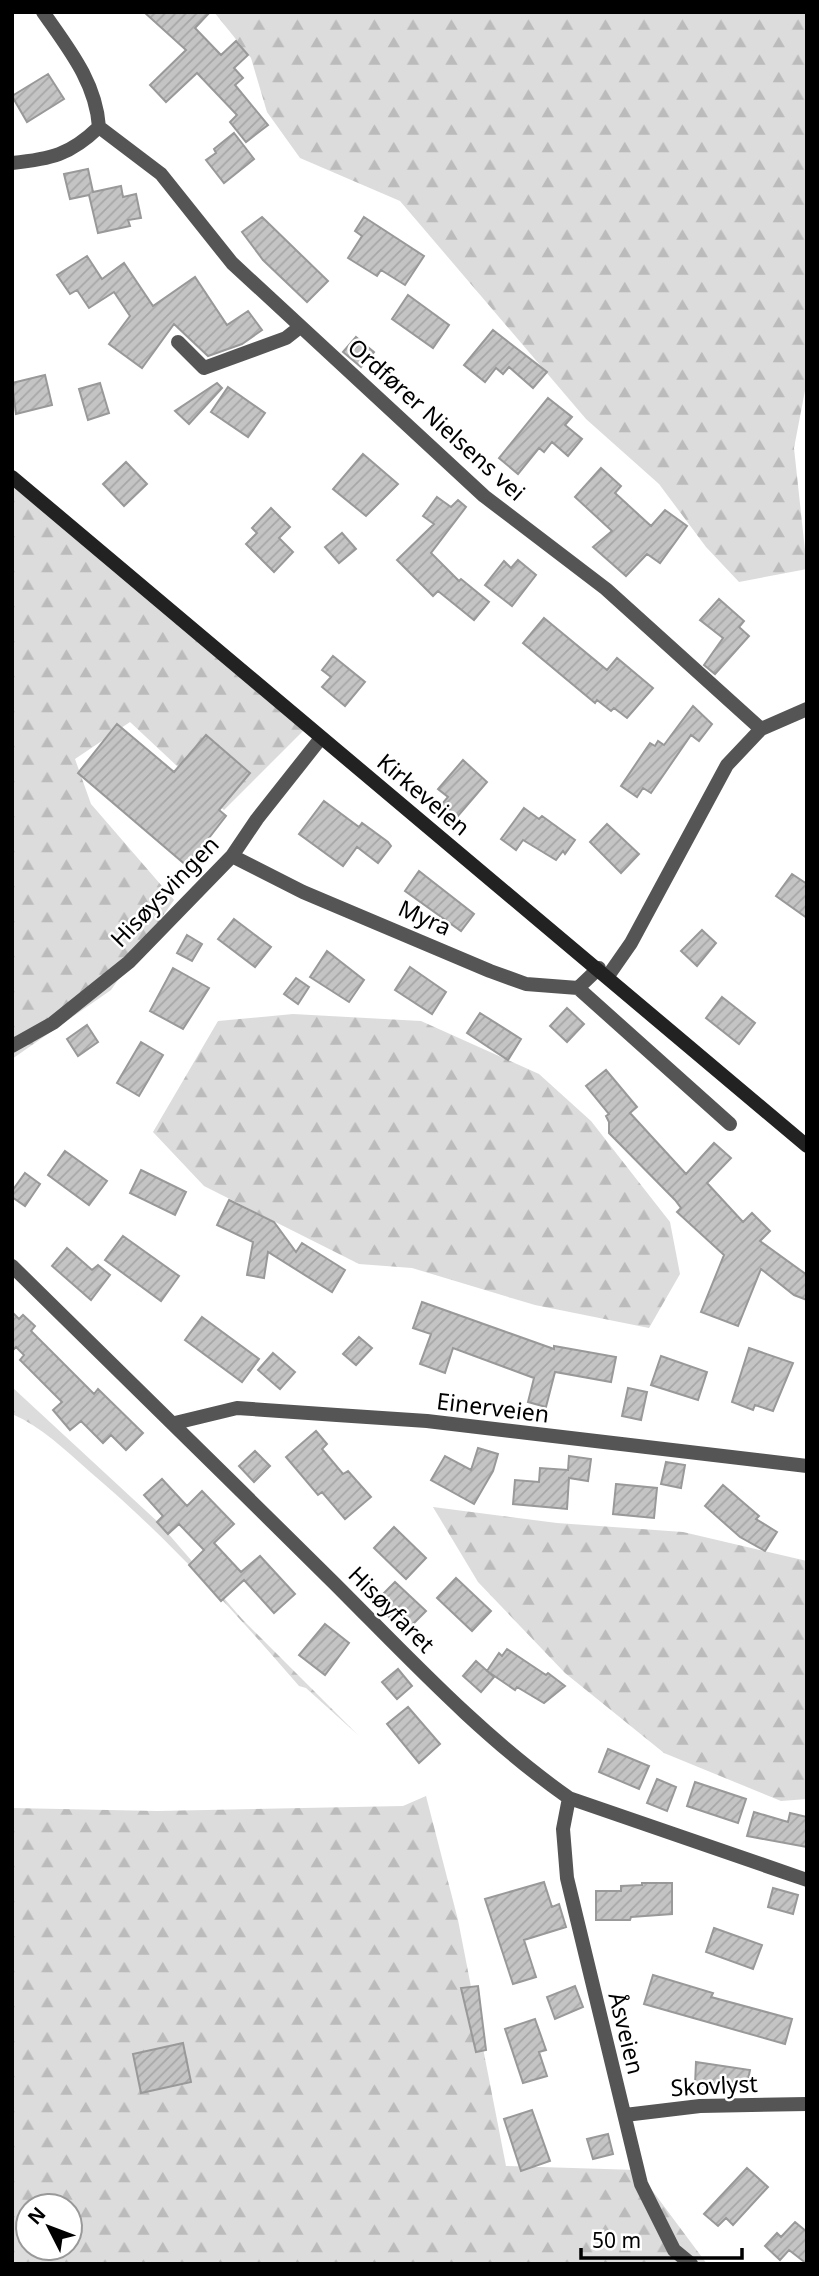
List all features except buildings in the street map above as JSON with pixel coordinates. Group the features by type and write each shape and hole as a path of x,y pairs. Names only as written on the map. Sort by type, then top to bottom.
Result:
{"main road":[{"name":"Kirkeveien","path":"12,477 807,1146"}],"street":[{"path":"12,163 48,160 79,147 99,127 98,109 83,71 43,12"},
{"name":"Ordfører Nielsens vei","path":"99,127 161,174 232,263 484,496 607,589 761,729"},
{"path":"178,342 204,368 286,338 300,327"},
{"path":"730,1124 578,988 603,972 631,943 727,765 761,729 807,709"},
{"name":"Hisøysvingen","path":"12,1046 53,1023 129,962 232,856 257,819 321,738"},
{"name":"Myra","path":"232,856 303,892 490,971 526,984 578,988"},
{"name":"Hisøyfaret","path":"12,1266 175,1423 456,1707 569,1798 807,1880"},
{"name":"Einerveien","path":"175,1423 237,1408 312,1413 427,1422 807,1466"},
{"name":"Åsveien","path":"569,1798 563,1829 567,1878 641,2184 674,2250 691,2264"},
{"name":"Skovlyst","path":"625,2115 700,2106 807,2104"}],"green space":[{"path":"214,12 807,12 807,380 794,448 807,569 739,582 706,547 659,484 586,419 400,201 300,158 267,112 251,58"},
{"path":"12,479 304,730 224,810 130,722 75,759 91,804 174,900 111,990 12,1059"},
{"path":"293,1014 421,1021 539,1074 591,1121 670,1222 680,1274 649,1328 535,1305 412,1268 359,1264 204,1186 153,1132 218,1021"},
{"path":"12,1387 159,1523 242,1619 358,1735 306,1688 299,1686 224,1602 145,1521 53,1440 12,1414"},
{"path":"433,1507 557,1523 683,1532 807,1561 807,1799 781,1801 664,1753 565,1673 478,1582"},
{"path":"426,1796 458,1920 506,2166 637,2170 707,2264 12,2264 12,1808 157,1811 403,1806"}]}
